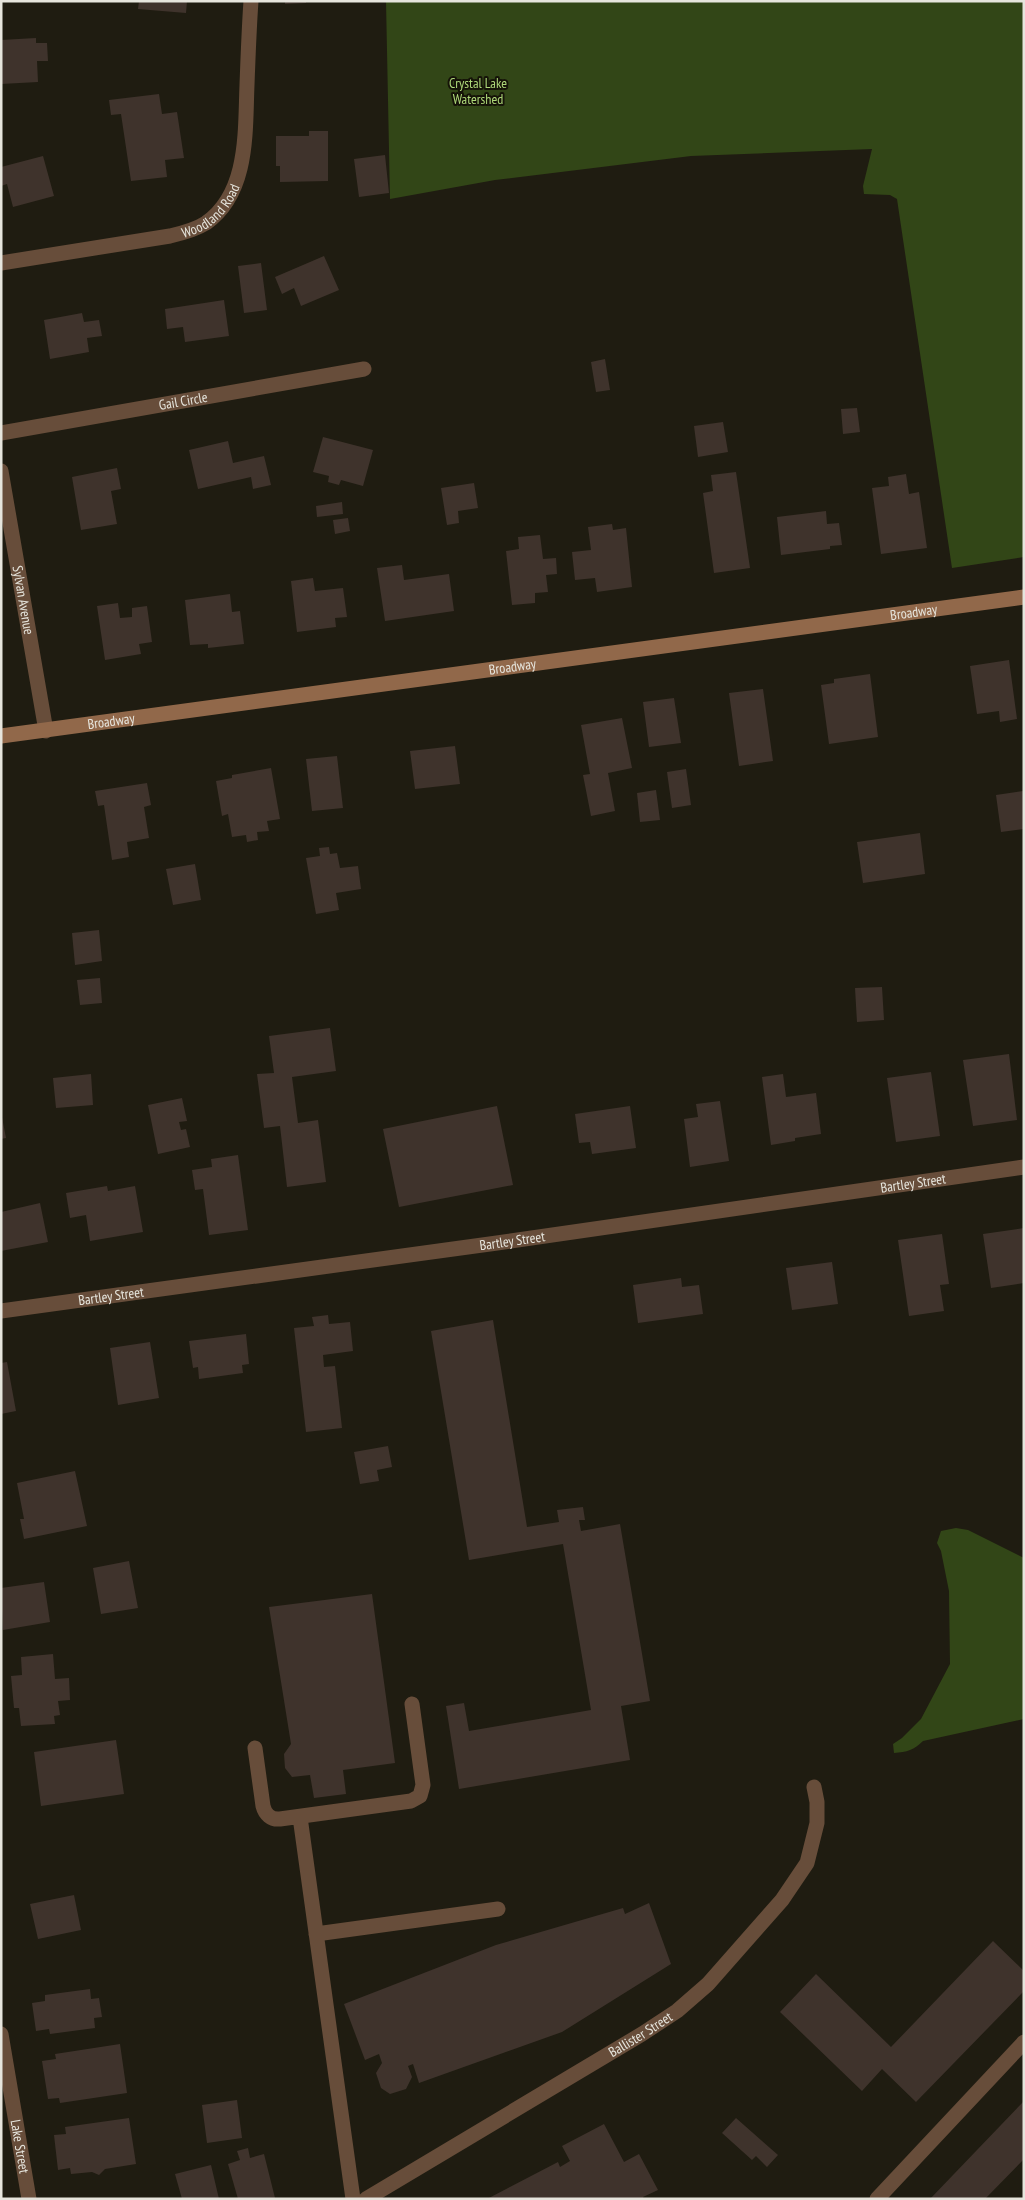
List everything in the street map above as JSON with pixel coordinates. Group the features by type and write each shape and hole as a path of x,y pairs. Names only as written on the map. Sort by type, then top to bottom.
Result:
{"street":[{"name":"Woodland Road","path":"1,263 170,236 193,230 216,214 225,204 234,185 244,149 251,1"},
{"name":"Gail Circle","path":"1,433 364,369"},
{"name":"Sylvan Avenue","path":"1,471 46,731"},
{"name":"Broadway","path":"1,736 1024,597"},
{"name":"Bartley Street","path":"1,1311 478,1246 1024,1167"},
{"path":"255,1748 265,1812 271,1818 277,1820 411,1801 420,1796 424,1785 412,1704"},
{"name":"Ballister Street","path":"366,2199 642,2034 677,2011 708,1984 782,1900 806,1863 817,1823 817,1802 814,1787"},
{"path":"300,1817 353,2199"},
{"path":"316,1934 498,1909"},
{"name":"Lake Street","path":"1,2034 28,2199"},
{"path":"876,2199 1024,2042"}],"green space":[{"name":"Crystal Lake Watershed","path":"386,1 1024,1 1024,557 952,568 897,199 890,195 864,194 863,186 872,149 691,156 495,180 390,199"},
{"path":"956,1528 968,1530 1024,1558 1024,1719 923,1741 910,1750 894,1753 893,1744 902,1738 921,1719 950,1664 949,1591 941,1551 937,1543 941,1531"}],"building":[{"path":"139,1 187,1 186,13 138,9"},
{"path":"285,1 306,1 306,3 285,4"},
{"path":"36,38 36,43 47,43 48,61 37,61 38,82 1,84 1,40"},
{"path":"159,94 162,114 177,112 184,158 165,160 167,177 131,181 121,114 111,115 109,100"},
{"path":"309,131 328,131 328,181 280,182 280,166 276,166 276,136 309,136"},
{"path":"385,155 389,193 359,197 354,159"},
{"path":"43,156 54,196 13,207 7,184 1,186 1,167"},
{"path":"324,256 339,290 301,306 294,288 282,294 275,277"},
{"path":"261,263 267,310 244,313 238,266"},
{"path":"224,300 229,336 185,342 183,327 167,329 165,309"},
{"path":"82,313 84,322 99,320 102,336 87,338 89,352 50,359 44,320"},
{"path":"605,359 610,390 596,392 591,362"},
{"path":"857,408 860,432 843,434 841,409"},
{"path":"723,422 728,452 698,457 694,426"},
{"path":"323,437 373,450 363,486 341,480 339,485 328,482 329,476 313,472"},
{"path":"228,441 233,463 264,456 271,485 253,489 251,477 198,489 189,450"},
{"path":"117,468 121,489 111,491 117,524 81,530 72,477"},
{"path":"736,472 750,568 714,573 703,493 713,491 711,475"},
{"path":"906,474 909,494 919,492 927,548 881,554 872,488 889,486 888,477"},
{"path":"474,483 478,508 458,511 459,523 447,525 441,488"},
{"path":"342,502 343,514 317,517 316,506"},
{"path":"826,511 827,524 839,523 842,545 830,546 830,549 781,555 777,517"},
{"path":"348,518 350,531 335,534 333,520"},
{"path":"612,524 613,530 626,528 632,587 597,592 595,578 575,580 572,552 591,550 588,527"},
{"path":"540,535 543,559 556,558 557,574 546,575 548,592 535,593 535,603 512,605 506,551 519,549 518,537"},
{"path":"402,565 404,580 449,574 454,611 385,621 377,568"},
{"path":"313,578 315,591 343,588 347,617 335,618 336,627 297,632 291,581"},
{"path":"230,594 232,612 240,611 244,644 208,648 208,644 190,645 185,600"},
{"path":"118,603 120,618 132,617 132,608 147,606 152,642 139,644 141,654 105,660 97,606"},
{"path":"1009,660 1017,719 1000,722 999,711 977,714 970,666"},
{"path":"870,674 878,737 829,744 821,685 834,683 834,679"},
{"path":"763,689 773,761 739,766 729,693"},
{"path":"674,698 681,743 649,747 643,702"},
{"path":"622,718 632,768 608,773 615,811 591,816 583,775 590,774 581,725"},
{"path":"455,746 460,784 415,789 410,751"},
{"path":"337,756 343,808 312,811 306,759"},
{"path":"271,768 280,819 267,821 269,831 257,832 258,840 247,842 246,835 232,837 228,814 222,816 216,781 232,778 232,775"},
{"path":"686,769 691,805 672,808 667,772"},
{"path":"147,783 151,805 144,807 149,838 127,842 129,857 112,860 104,805 98,806 95,791"},
{"path":"656,790 660,820 640,822 637,793"},
{"path":"1023,791 1024,829 1001,832 996,795"},
{"path":"920,833 925,874 863,883 857,842"},
{"path":"329,847 330,854 337,853 340,868 358,866 361,889 336,893 339,910 316,914 306,858 320,856 319,848"},
{"path":"195,864 201,900 173,905 166,869"},
{"path":"99,930 102,961 75,965 72,933"},
{"path":"100,978 102,1003 80,1005 77,980"},
{"path":"882,987 884,1020 857,1022 855,988"},
{"path":"330,1028 336,1071 292,1077 298,1123 318,1120 326,1182 287,1187 280,1126 264,1128 257,1074 274,1073 269,1036"},
{"path":"1009,1054 1017,1120 973,1126 963,1060"},
{"path":"931,1072 940,1136 896,1142 887,1078"},
{"path":"91,1074 93,1105 56,1108 53,1078"},
{"path":"783,1074 786,1097 816,1093 821,1134 795,1138 795,1141 771,1145 762,1077"},
{"path":"182,1098 187,1121 179,1122 181,1130 186,1129 190,1147 158,1154 148,1105"},
{"path":"720,1101 729,1161 690,1167 684,1119 698,1117 696,1104"},
{"path":"497,1106 513,1185 399,1207 383,1129"},
{"path":"630,1106 636,1148 592,1154 590,1142 579,1143 575,1114"},
{"path":"1,1112 6,1138 1,1139"},
{"path":"238,1155 248,1230 209,1235 203,1189 195,1190 192,1170 212,1167 211,1159"},
{"path":"107,1186 108,1191 135,1186 143,1232 90,1241 86,1215 70,1218 66,1193"},
{"path":"40,1203 48,1242 1,1251 1,1212"},
{"path":"1024,1228 1024,1283 991,1288 983,1234"},
{"path":"942,1234 949,1284 940,1285 944,1311 909,1316 898,1240"},
{"path":"832,1262 838,1304 792,1310 786,1268"},
{"path":"681,1278 682,1287 699,1285 703,1314 638,1323 633,1285"},
{"path":"328,1315 329,1324 350,1322 353,1351 323,1355 324,1367 335,1366 342,1428 306,1432 294,1328 314,1326 312,1317"},
{"path":"493,1320 527,1527 559,1522 557,1510 583,1507 585,1520 579,1520 581,1531 620,1524 650,1701 621,1706 630,1760 459,1789 446,1706 464,1703 469,1731 591,1710 563,1544 469,1560 431,1331"},
{"path":"246,1334 249,1364 242,1365 243,1373 199,1379 198,1367 193,1368 189,1341"},
{"path":"150,1342 159,1398 118,1405 110,1348"},
{"path":"7,1362 16,1411 1,1414 1,1363"},
{"path":"388,1446 392,1467 377,1470 379,1481 360,1484 354,1452"},
{"path":"75,1471 87,1526 24,1539 20,1519 24,1519 17,1483"},
{"path":"129,1561 138,1608 101,1614 93,1568"},
{"path":"44,1582 50,1622 3,1630 1,1588"},
{"path":"372,1594 395,1763 343,1770 346,1794 314,1798 310,1775 292,1777 285,1768 284,1754 291,1744 269,1607"},
{"path":"53,1654 55,1679 69,1678 70,1700 58,1701 60,1715 54,1716 55,1724 21,1726 19,1708 14,1708 11,1676 22,1675 21,1657"},
{"path":"116,1740 124,1794 41,1806 34,1752"},
{"path":"74,1895 81,1930 38,1939 30,1904"},
{"path":"649,1903 671,1964 562,2032 419,2083 413,2064 408,2066 412,2077 406,2089 390,2094 381,2088 376,2073 382,2063 379,2054 365,2060 344,2004 496,1945 623,1908 625,1914"},
{"path":"993,1941 1024,1971 1024,1991 916,2102 882,2069 862,2091 780,2012 816,1974 891,2047"},
{"path":"90,1989 91,1999 99,1998 102,2017 94,2018 95,2028 50,2034 49,2029 36,2031 32,2003 45,2001 45,1995"},
{"path":"120,2044 127,2093 60,2103 59,2098 48,2099 42,2061 56,2059 55,2054"},
{"path":"237,2100 242,2138 207,2143 202,2105"},
{"path":"1024,2101 1024,2159 985,2199 930,2199"},
{"path":"129,2118 136,2164 105,2169 99,2175 92,2172 71,2174 70,2168 58,2170 54,2135 66,2134 65,2127"},
{"path":"736,2118 778,2155 767,2167 756,2156 752,2160 722,2133"},
{"path":"604,2124 624,2162 639,2154 658,2190 643,2197 644,2199 487,2199 558,2162 560,2167 570,2161 562,2146"},
{"path":"248,2148 250,2158 264,2154 275,2198 238,2199 228,2164 240,2160 237,2151"},
{"path":"211,2165 219,2199 182,2199 175,2174"}]}
